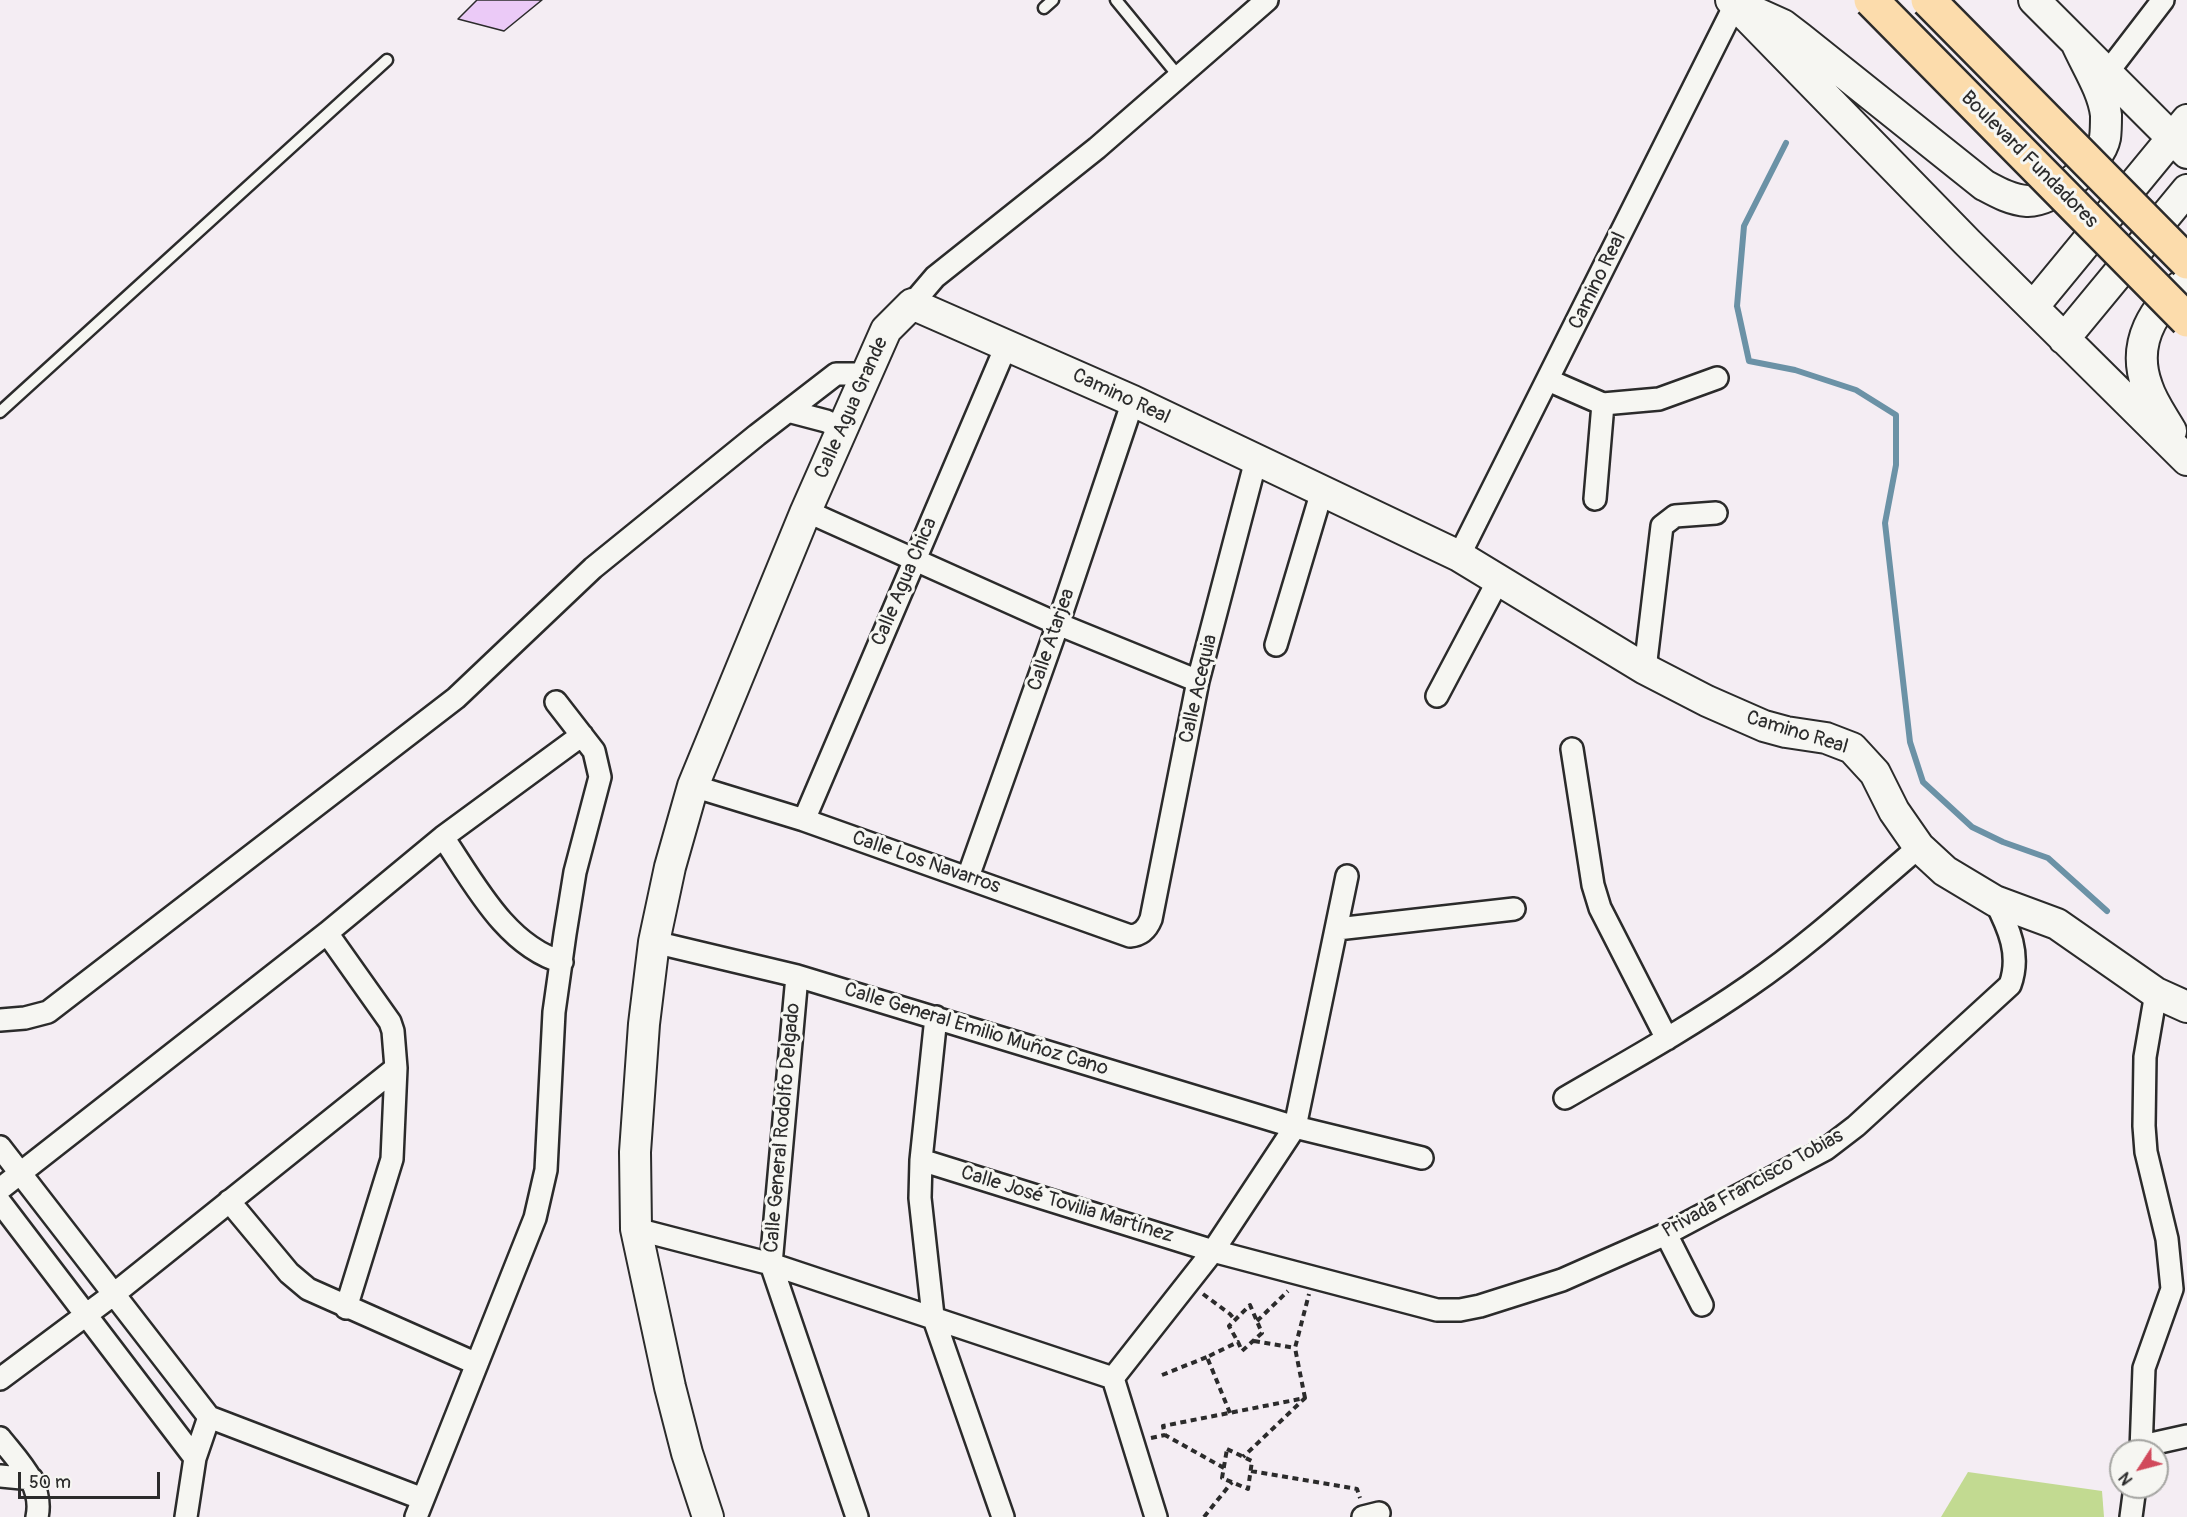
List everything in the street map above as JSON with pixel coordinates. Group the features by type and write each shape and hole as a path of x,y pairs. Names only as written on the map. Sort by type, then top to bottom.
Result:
{"highway":[{"name":"Boulevard Fundadores","path":"1871,0 2187,320"},
{"name":"Boulevard Fundadores","path":"1928,0 2187,261"}],"street":[{"path":"2107,73 2163,0"},
{"path":"2033,307 2182,137 2107,73 2038,1"},
{"path":"1733,2 1783,25 1984,185 2008,197 2027,201 2048,198 2075,178 2091,162 2105,140 2106,114 2076,42"},
{"path":"1733,2 2064,339 2187,460"},
{"name":"Camino Real","path":"1459,555 1548,380 1733,2"},
{"name":"Calle Agua Grande","path":"708,1517 687,1453 670,1387 636,1228 635,1152 644,1023 654,942 670,867 693,786 806,511 886,330 935,277 1097,148 1180,78 1256,4"},
{"path":"2064,339 2187,190"},
{"path":"2187,280 2161,304 2151,321 2143,337 2142,357 2146,386 2187,460"},
{"name":"Camino Real","path":"912,304 1133,401 1459,555 1645,669 1707,701 1764,726 1826,738 1852,748 1875,773 1894,811 1919,847 1945,872 1995,902 2057,924 2156,993 2187,1007"},
{"name":"Calle Agua Chica","path":"804,819 1006,344"},
{"path":"0,1020 25,1018 48,1012 362,773 456,698 593,568 788,411 836,374 867,374"},
{"path":"1548,380 1603,404 1659,399 1717,378"},
{"name":"Calle Atarjea","path":"968,877 1058,624 1133,401"},
{"path":"1595,499 1603,404"},
{"path":"788,411 826,421 843,429"},
{"name":"Calle Acequia","path":"1151,919 1198,681 1256,460"},
{"path":"1276,645 1322,491"},
{"path":"806,511 1058,624 1198,681"},
{"path":"1645,669 1662,526 1675,516 1716,513"},
{"path":"1437,696 1499,579"},
{"path":"0,1148 209,1417 419,1508 535,1218 543,1187 554,1012 575,872 600,777 597,759 582,735 556,702"},
{"path":"0,1189 327,933 443,837 582,735"},
{"path":"1572,749 1593,885 1600,908 1667,1039"},
{"name":"Calle Los Navarros","path":"693,786 804,819 1130,936 1143,931 1151,919"},
{"path":"443,837 513,934 545,957 562,962"},
{"path":"1565,1098 1667,1039 1750,985 1835,918 1919,847"},
{"path":"1113,1378 1213,1251 1295,1127 1347,876"},
{"name":"Privada Francisco Tobias","path":"1437,1310 1460,1310 1506,1299 1562,1280 1666,1234 1840,1140 2004,993 2014,975 2014,947 2008,926 1995,902"},
{"path":"1337,929 1514,909"},
{"path":"327,933 390,1022 393,1031 396,1068 392,1159 346,1308"},
{"name":"Calle General Emilio Muñoz Cano","path":"654,942 797,976 1295,1127 1422,1158"},
{"name":"Calle General Rodolfo Delgado","path":"797,976 771,1264 858,1517"},
{"path":"2142,1439 2142,1391 2145,1368 2180,1288 2146,1152 2145,1057 2156,993"},
{"path":"936,1017 921,1160 921,1209 933,1316 1003,1517"},
{"path":"0,1379 114,1294 396,1068"},
{"name":"Calle José Tovilia Martínez","path":"921,1160 1213,1251 1437,1310"},
{"path":"229,1201 297,1281 346,1308 477,1364"},
{"path":"0,1202 195,1458"},
{"path":"636,1228 771,1264 933,1316 1113,1378"},
{"path":"1666,1234 1702,1305"},
{"path":"1113,1378 1156,1517"},
{"path":"186,1517 195,1458 209,1417"},
{"path":"2169,1441 2187,1436"},
{"path":"0,1438 32,1479 40,1506 37,1517"},
{"path":"0,1476 32,1479"},
{"path":"2131,1517 2133,1499"}],"lane":[{"path":"1044,8 1053,0"},
{"path":"1116,0 1180,78"},
{"path":"0,411 387,60"}],"path":[{"path":"1187,1283 1230,1314 1234,1320"},
{"path":"1257,1321 1289,1290 1309,1294 1295,1348 1305,1398"},
{"path":"1250,1305 1257,1321 1262,1333 1242,1351 1229,1326 1250,1305"},
{"path":"1254,1341 1295,1348"},
{"path":"1162,1375 1238,1342"},
{"path":"1207,1357 1230,1413"},
{"path":"1224,1468 1165,1435 1163,1426 1305,1398"},
{"path":"1243,1457 1305,1398"},
{"path":"1227,1449 1243,1457 1252,1461 1248,1489 1222,1478 1227,1449"},
{"path":"1251,1471 1357,1489 1369,1516"},
{"path":"1204,1517 1232,1482"}],"green space":[{"path":"1968,1472 2102,1491 2104,1517 1941,1517"}],"building":[{"path":"477,0 542,0 504,31 458,19"}],"waterway":[{"path":"1786,143 1744,226 1737,306 1749,361 1795,370 1856,390 1896,415 1896,465 1885,523 1910,742 1923,782 1972,827 2003,842 2048,858 2107,911"}]}
